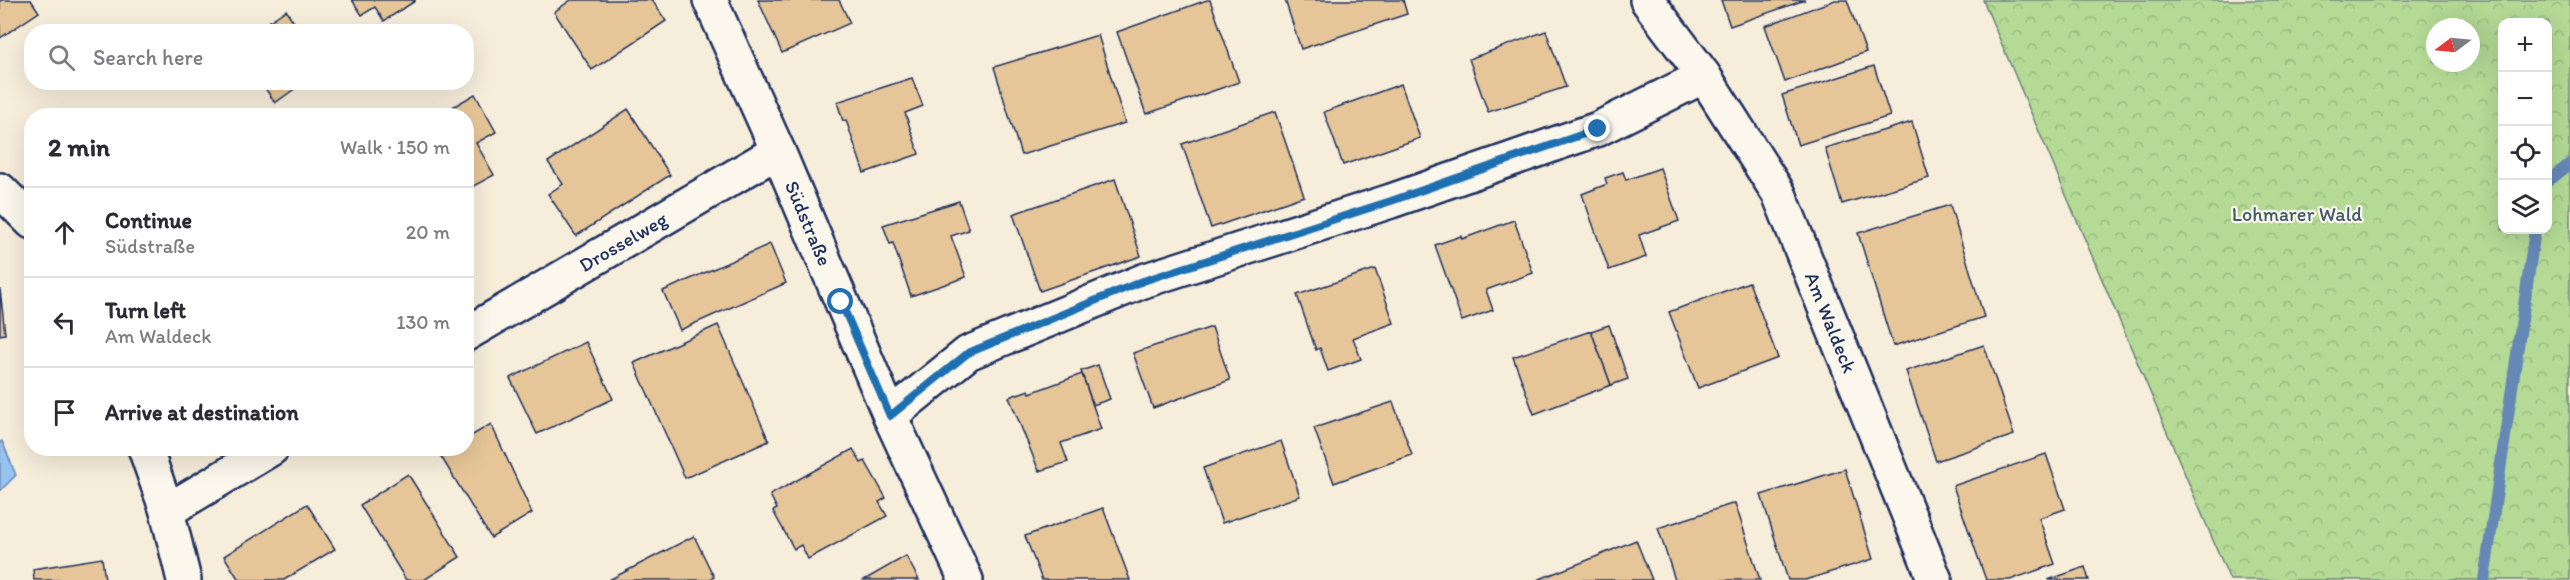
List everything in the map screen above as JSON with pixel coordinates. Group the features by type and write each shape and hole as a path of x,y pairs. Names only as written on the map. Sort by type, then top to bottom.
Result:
{"street":[{"name":"Südstraße","path":"710,0 778,151 890,416 966,580"},
{"name":"Am Waldeck","path":"1647,0 1704,76 1779,194 1935,580"},
{"path":"890,416 968,353 1143,281 1391,201 1598,129 1704,76"},
{"name":"Drosselweg","path":"474,329 778,151"},
{"path":"0,190 24,214"},
{"path":"148,456 167,511 184,580"},
{"path":"167,511 259,456"}],"green space":[{"name":"Lohmarer Wald","path":"1983,0 2570,0 2570,580 2230,580"}],"water":[{"path":"2,441 16,475 0,491 0,442"}],"building":[{"path":"0,0 31,0 39,12 0,38"},
{"path":"352,0 415,1 384,21 375,7 362,15"},
{"path":"571,0 652,0 666,21 592,70 554,12"},
{"path":"758,0 839,0 850,23 782,53"},
{"path":"1210,0 1239,82 1146,114 1117,32"},
{"path":"1285,0 1403,0 1407,14 1301,49"},
{"path":"1721,0 1805,0 1730,26"},
{"path":"1835,0 1847,0 1866,52 1785,82 1765,26"},
{"path":"286,10 295,24 266,24"},
{"path":"1546,31 1566,87 1488,112 1469,59"},
{"path":"1098,35 1125,123 1021,155 994,67"},
{"path":"1874,66 1890,116 1798,145 1782,95"},
{"path":"912,78 923,106 905,113 919,154 864,173 846,120 843,121 837,102"},
{"path":"1401,84 1420,138 1343,165 1324,112"},
{"path":"266,90 293,90 275,103"},
{"path":"475,94 496,132 476,143 494,175 474,186 474,108 451,108"},
{"path":"628,109 670,175 576,236 548,194 563,184 548,162"},
{"path":"1275,112 1304,196 1211,228 1182,144"},
{"path":"1912,122 1929,178 1842,204 1825,148"},
{"path":"1660,168 1679,221 1639,235 1646,257 1609,270 1582,194 1607,184 1605,178 1623,172 1626,180"},
{"path":"1115,179 1141,256 1040,291 1013,214"},
{"path":"959,201 969,230 951,236 966,277 911,296 893,243 890,244 883,225"},
{"path":"1950,205 1984,317 1893,346 1858,233"},
{"path":"1514,220 1533,273 1486,290 1493,310 1462,321 1435,245 1461,236 1462,239"},
{"path":"770,244 786,283 680,330 663,291"},
{"path":"1375,269 1394,323 1353,338 1361,359 1328,371 1320,348 1316,350 1297,295"},
{"path":"1749,282 1778,358 1698,388 1669,312"},
{"path":"0,289 5,334 0,335"},
{"path":"718,325 769,441 685,478 634,363"},
{"path":"1609,325 1628,379 1611,385 1591,331"},
{"path":"1212,327 1230,380 1153,408 1133,353"},
{"path":"1591,331 1611,385 1534,414 1513,357"},
{"path":"586,342 613,399 537,434 510,378"},
{"path":"1984,345 2014,435 1936,461 1906,371"},
{"path":"1098,365 1110,399 1093,405 1081,371"},
{"path":"1082,374 1101,429 1061,443 1068,462 1039,471 1009,397 1029,390 1030,393"},
{"path":"1393,402 1412,455 1334,483 1314,428"},
{"path":"491,424 532,513 491,538 441,456 474,456 474,434"},
{"path":"1281,441 1300,496 1222,523 1203,468"},
{"path":"853,449 861,463 865,461 886,498 879,502 887,516 808,559 801,545 794,549 773,511 777,509 770,495"},
{"path":"2046,454 2065,509 2039,518 2055,564 2010,580 1986,580 1953,486"},
{"path":"1845,469 1873,559 1805,580 1788,580 1761,495"},
{"path":"408,474 460,557 424,580 406,580 360,505"},
{"path":"1735,503 1760,580 1675,580 1658,528"},
{"path":"307,504 335,549 284,580 239,580 224,556"},
{"path":"1103,508 1130,580 1042,580 1025,536"},
{"path":"694,536 714,577 709,580 609,580"},
{"path":"1636,540 1652,580 1537,580 1588,560"},
{"path":"906,556 919,580 864,580"},
{"path":"102,558 105,580 34,580 33,569"},
{"path":"2085,567 2089,580 2048,580"}],"waterway":[{"path":"2549,180 2570,164"},
{"path":"2484,580 2534,234"}],"route":[{"path":"841,302 890,416 968,353 1143,281 1391,201 1598,129"}]}
